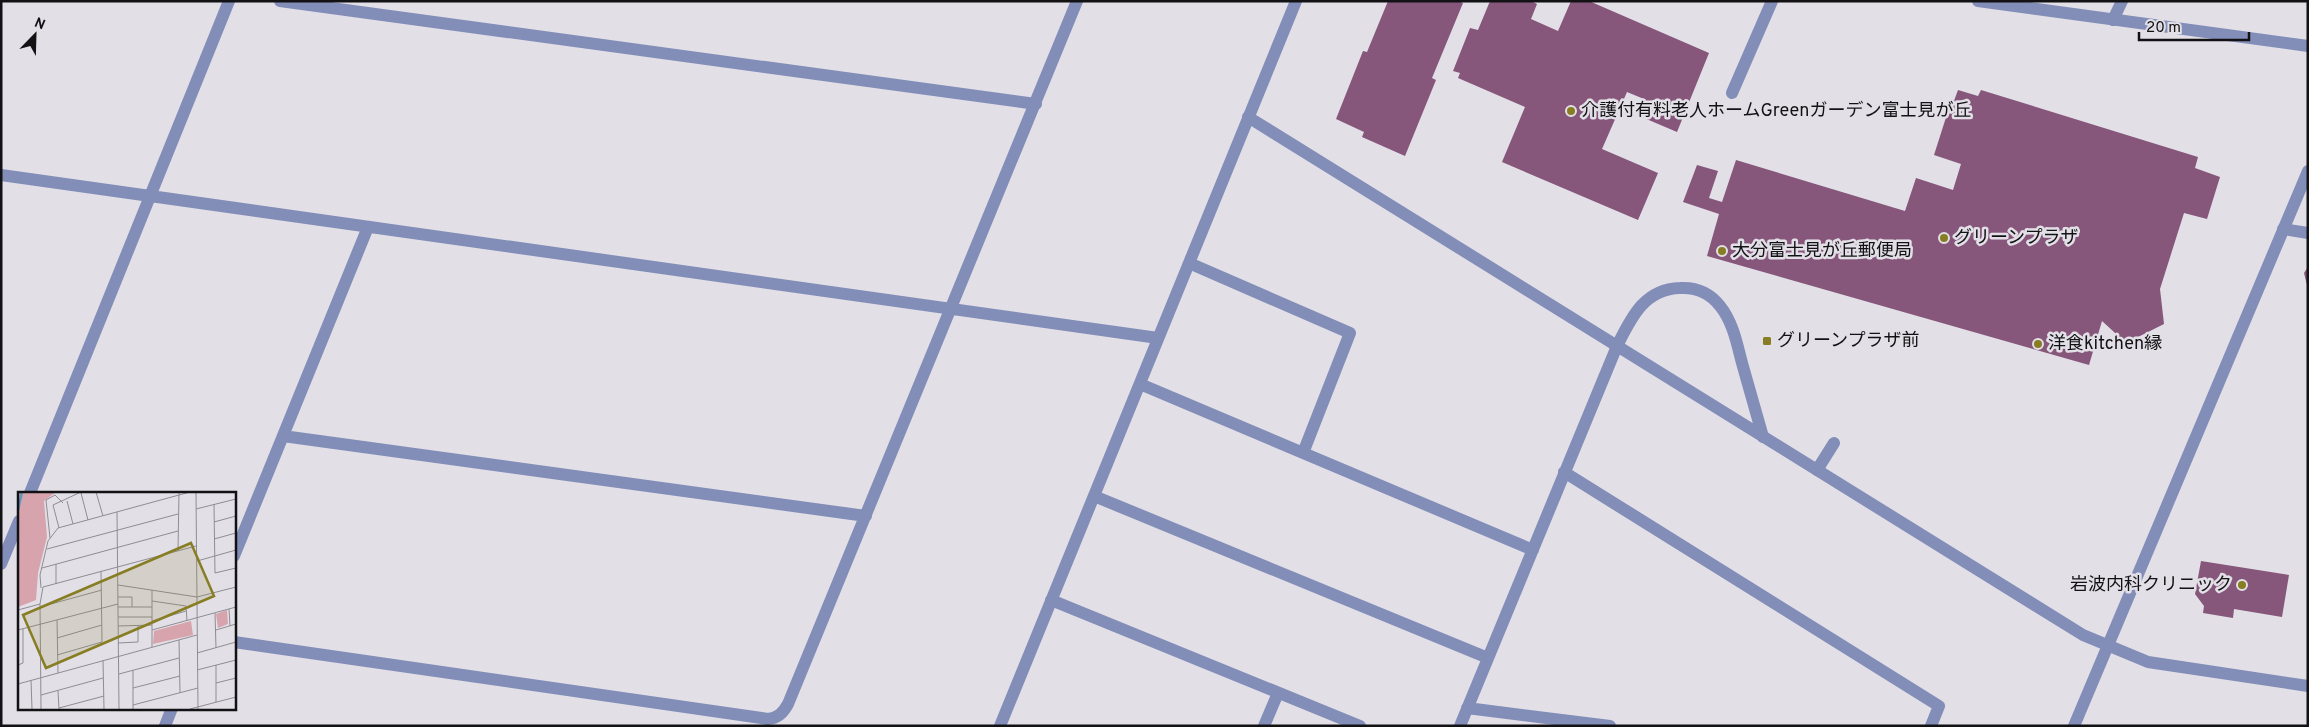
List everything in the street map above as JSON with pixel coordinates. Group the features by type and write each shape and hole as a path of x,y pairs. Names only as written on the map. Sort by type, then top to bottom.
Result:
{"street":[{"path":"30,492 229,1"},
{"path":"280,1 1036,104"},
{"path":"235,642 738,715 776,718 783,713 866,516 1077,1"},
{"path":"1000,726 1296,1"},
{"path":"1732,93 1772,1"},
{"path":"1978,1 2308,46"},
{"path":"2113,20 2122,1"},
{"path":"1248,117 2052,617 2107,647 2148,662 2308,686"},
{"path":"2074,726 2308,172"},
{"path":"1,175 1158,338"},
{"path":"235,554 368,227"},
{"path":"2283,229 2308,233"},
{"path":"1189,263 1350,333 1303,453"},
{"path":"1460,726 1617,346 1633,315 1652,296 1672,288 1690,287 1702,291 1719,304 1730,323 1763,437"},
{"path":"1140,384 1533,550"},
{"path":"283,436 866,516"},
{"path":"1817,470 1834,443"},
{"path":"1564,472 1939,706 1931,726"},
{"path":"1094,496 1488,658"},
{"path":"1,564 18,523"},
{"path":"1051,600 1360,726"},
{"path":"1264,726 1278,692"},
{"path":"1467,708 1610,726"},
{"path":"165,726 171,710"}],"building":[{"path":"1388,1 1458,1 1463,3 1432,78 1436,80 1405,156 1362,137 1364,132 1336,119 1363,51 1367,52"},
{"name":"介護付有料老人ホームGreenガーデン富士見が丘","path":"1490,1 1531,1 1537,4 1531,19 1558,31 1571,1 1589,1 1709,53 1677,132 1637,115 1644,99 1627,92 1602,149 1658,173 1638,220 1502,162 1525,107 1458,78 1460,73 1453,71 1470,28 1478,30"},
{"name":"グリーンプラザ","path":"1958,90 1978,96 1981,90 2198,157 2195,168 2220,177 2207,219 2184,213 2160,289 2164,324 2126,343 2102,321 2089,365 1707,256 1719,214 1683,202 1697,165 1718,171 1709,198 1722,202 1736,160 1905,211 1916,178 1953,190 1961,164 1934,155 1949,108 1951,109"},
{"path":"2308,267 2308,285 2307,285 2304,273"},
{"name":"岩波内科クリニック","path":"2201,561 2289,575 2282,617 2234,609 2233,618 2203,613 2204,606 2195,594"}],"place":[{"name":"介護付有料老人ホームGreenガーデン富士見が丘","path":"1571,111"},
{"name":"グリーンプラザ","path":"1944,238"},
{"name":"大分富士見が丘郵便局","path":"1722,251"},
{"name":"グリーンプラザ前","path":"1767,341"},
{"name":"洋食kitchen縁","path":"2038,344"},
{"name":"岩波内科クリニック","path":"2242,585"}]}
